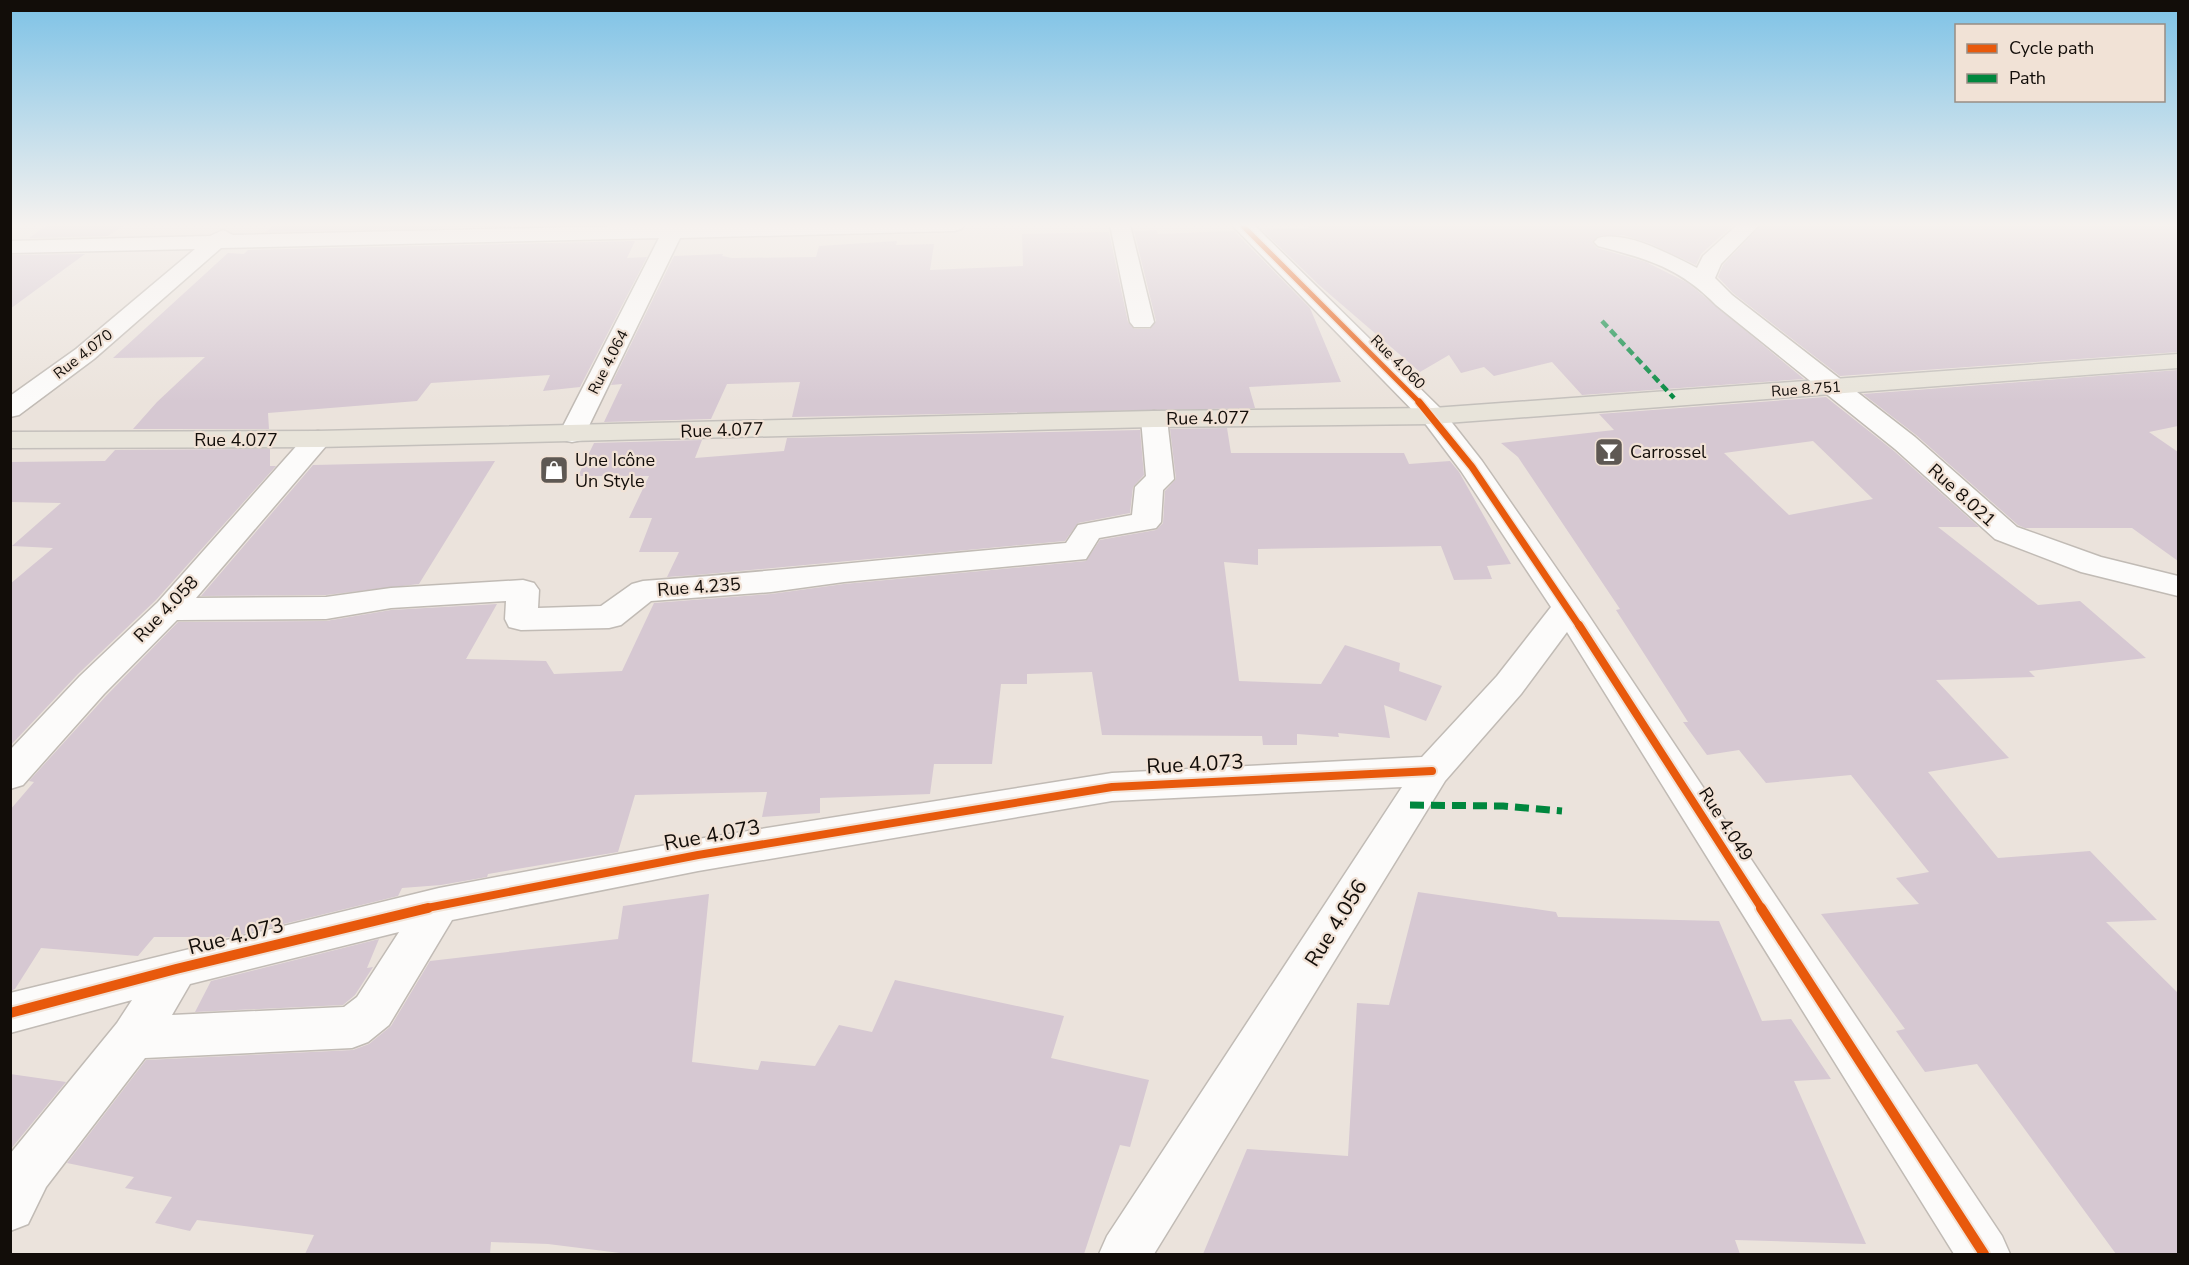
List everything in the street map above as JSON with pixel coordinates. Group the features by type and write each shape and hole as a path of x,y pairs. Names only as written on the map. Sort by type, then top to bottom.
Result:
{"main road":[{"name":"Rue 8.751","path":"1433,416 2178,361"},
{"name":"Rue 4.077","path":"10,440 318,440 1154,419 1433,416"}],"street":[{"name":"Rue 4.070","path":"10,409 85,354 168,284"},
{"name":"Rue 4.064","path":"572,434 647,284"},
{"path":"1133,284 1142,322"},
{"name":"Rue 4.060","path":"1301,284 1433,416"},
{"name":"Rue 8.021","path":"1707,284 1745,317 1905,443 2006,533 2092,565 2178,586"},
{"name":"Rue 4.049","path":"1433,416 1472,467 1568,608 1984,1254"},
{"name":"Rue 4.235","path":"169,609 326,608 391,598 523,590 521,619 609,617 644,591 771,582 844,572 1075,552 1089,531 1146,522 1149,487 1160,479 1154,419"},
{"name":"Rue 4.058","path":"10,776 92,685 169,609 318,440"},
{"name":"Rue 4.056","path":"1125,1254 1432,771 1509,685 1568,608"},
{"name":"Rue 4.073","path":"10,1013 176,969 439,905 698,855 1112,787 1432,771"},
{"path":"133,1038 352,1027 373,1011 439,905"},
{"path":"10,1206 29,1170 133,1038 176,969"}],"building":[{"path":"10,284 44,284 10,309"},
{"path":"194,284 633,284 580,387 543,391 550,375 431,383 417,401 268,413 269,429 133,429 157,402 205,357 113,358"},
{"path":"660,284 1120,284 1128,322 1134,329 1150,329 1156,321 1147,284 1286,284 1310,308 1341,382 1249,387 1255,408 792,417 800,382 727,384 711,419 604,422 622,384 611,385"},
{"path":"1689,284 1804,379 1582,395 1552,362 1494,376 1484,367 1461,373 1449,355 1420,372 1319,285"},
{"path":"1725,284 2178,284 2178,352 1840,376"},
{"path":"2178,370 2178,426 2149,432 2178,452 2178,561 2132,528 2025,528 2018,525 1916,435 1863,394"},
{"path":"1826,397 1894,451 1979,527 1938,527 2038,605 2080,601 2146,658 2029,671 2035,677 1936,680 2009,758 1928,772 1998,858 2090,851 2157,920 2106,922 2178,993 2178,1254 2116,1254 1977,1064 1925,1072 1896,1031 1905,1029 1821,914 1919,904 1896,878 1929,872 1851,775 1766,783 1739,750 1707,755 1683,722 1688,722 1616,610 1620,609 1518,457 1501,443 1614,430 1599,414","holes":["1813,441 1873,499 1789,515 1724,453"]},
{"path":"1227,428 1231,453 1404,453 1409,464 1450,461 1459,472 1511,564 1487,566 1492,579 1454,580 1441,546 1258,549 1258,565 1224,562 1239,681 1321,684 1345,645 1400,663 1399,671 1442,686 1426,721 1384,705 1390,738 1338,733 1339,737 1297,734 1297,745 1263,745 1262,736 1102,735 1092,672 1027,674 1027,684 1001,684 992,764 934,764 930,794 820,798 820,813 762,817 767,792 635,795 618,852 488,874 487,877 441,885 402,888 398,896 231,937 154,937 138,956 41,948 15,989 10,991 10,810 34,782 29,781 106,696 178,622 326,621 391,610 497,604 466,659 546,661 554,674 622,671 654,603 771,594 844,584 1086,561 1100,540 1156,530 1163,523 1165,491 1176,479 1170,429"},
{"path":"1140,430 1144,475 1133,487 1130,513 1078,523 1065,541 696,575 667,577 679,552 639,552 652,518 629,518 649,476 578,476 594,443 702,440 695,458 784,451 787,438"},
{"path":"270,449 270,466 276,466 156,600 78,674 10,746 10,584 53,548 12,546 61,503 10,502 10,462 105,461 115,450"},
{"path":"495,461 419,584 326,595 201,596 313,465"},
{"path":"1418,892 1556,912 1558,917 1719,921 1762,1021 1791,1019 1831,1079 1794,1081 1866,1244 1735,1240 1740,1254 1203,1254 1247,1149 1348,1156 1357,1003 1389,1005"},
{"path":"709,894 692,1062 758,1070 761,1061 815,1066 839,1025 872,1032 895,980 1064,1016 1051,1058 1149,1080 1130,1147 1120,1145 1084,1254 628,1254 548,1244 491,1242 490,1254 305,1254 314,1235 197,1220 190,1231 155,1223 172,1197 125,1188 134,1177 67,1163 146,1060 353,1050 369,1044 391,1026 430,961 618,939 623,906"},
{"path":"379,939 367,968 373,967 355,995 343,1005 195,1012 211,981"},
{"path":"10,1074 66,1082 10,1150"}],"marked path":[{"path":"1602,321 1674,398"},
{"path":"1410,805 1503,806 1562,811"}],"cycle path":[{"path":"1301,284 1433,416 1472,467 1568,608 1984,1254"},
{"path":"10,1013 176,969 439,905 698,855 1112,787 1432,771"}],"place":[{"name":"Carrossel","path":"1609,452"},
{"name":"Une Icône Un Style","path":"554,470"}]}
